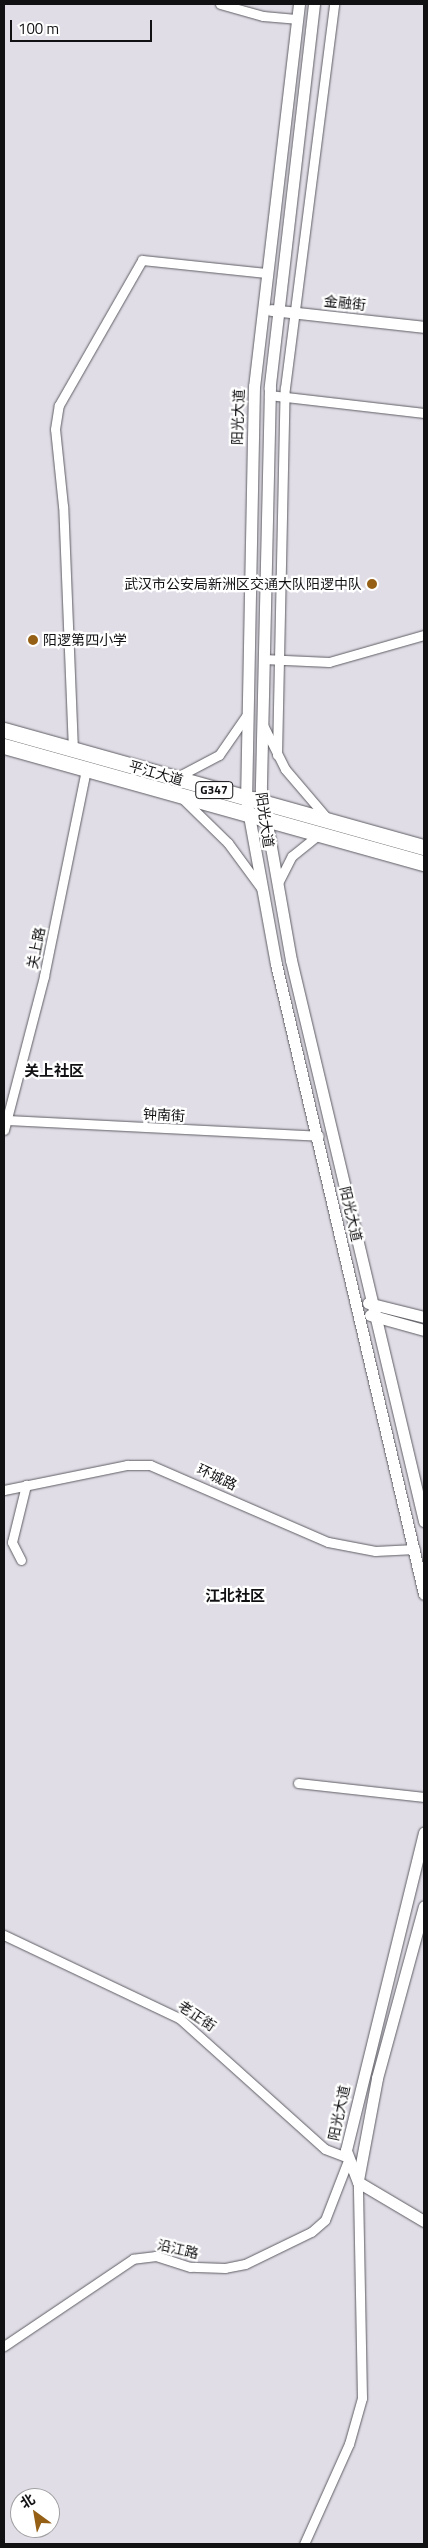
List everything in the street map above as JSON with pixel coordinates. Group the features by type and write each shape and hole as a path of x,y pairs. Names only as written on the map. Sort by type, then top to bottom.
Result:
{"highway":[{"name":"平江大道","path":"4,730 246,799 424,847"},
{"name":"平江大道","path":"4,746 248,816 424,863"}],"street":[{"path":"220,4 263,16 296,19"},
{"name":"阳光大道","path":"298,4 254,386 246,799 262,889 424,1594"},
{"name":"阳光大道","path":"314,4 269,395 262,803 277,886 424,1521"},
{"path":"277,755 284,397 292,312 334,4"},
{"path":"73,750 63,506 54,429 59,404 142,260 266,273"},
{"name":"金融街","path":"262,309 424,327"},
{"path":"269,395 424,413"},
{"path":"263,659 341,660 424,635"},
{"path":"172,778 202,767 219,755 247,713"},
{"path":"262,722 277,755 331,822"},
{"name":"关上路","path":"4,1130 44,976 86,770"},
{"path":"178,796 228,843 262,889"},
{"path":"277,886 292,856 318,835"},
{"name":"钟南街","path":"7,1120 319,1136"},
{"path":"356,1300 424,1317"},
{"path":"359,1313 424,1330"},
{"name":"环城路","path":"4,1490 150,1465 328,1542 375,1551 414,1549"},
{"path":"21,1560 12,1542 26,1485"},
{"path":"298,1783 424,1797"},
{"name":"阳光大道","path":"358,2182 346,2150 362,2075 424,1832"},
{"path":"304,2544 349,2444 362,2398 358,2182 377,2078 424,1906"},
{"name":"老正街","path":"4,1935 179,2018 325,2149 349,2158"},
{"name":"沿江路","path":"4,2346 133,2258 156,2256 190,2266 225,2268 311,2232 326,2220 349,2158"},
{"path":"358,2182 424,2221"}],"place":[{"name":"武汉市公安局新洲区交通大队阳逻中队","path":"372,584"},
{"name":"阳逻第四小学","path":"33,640"}],"district":[{"name":"关上社区","path":"54,1071"},
{"name":"江北社区","path":"235,1596"}]}
